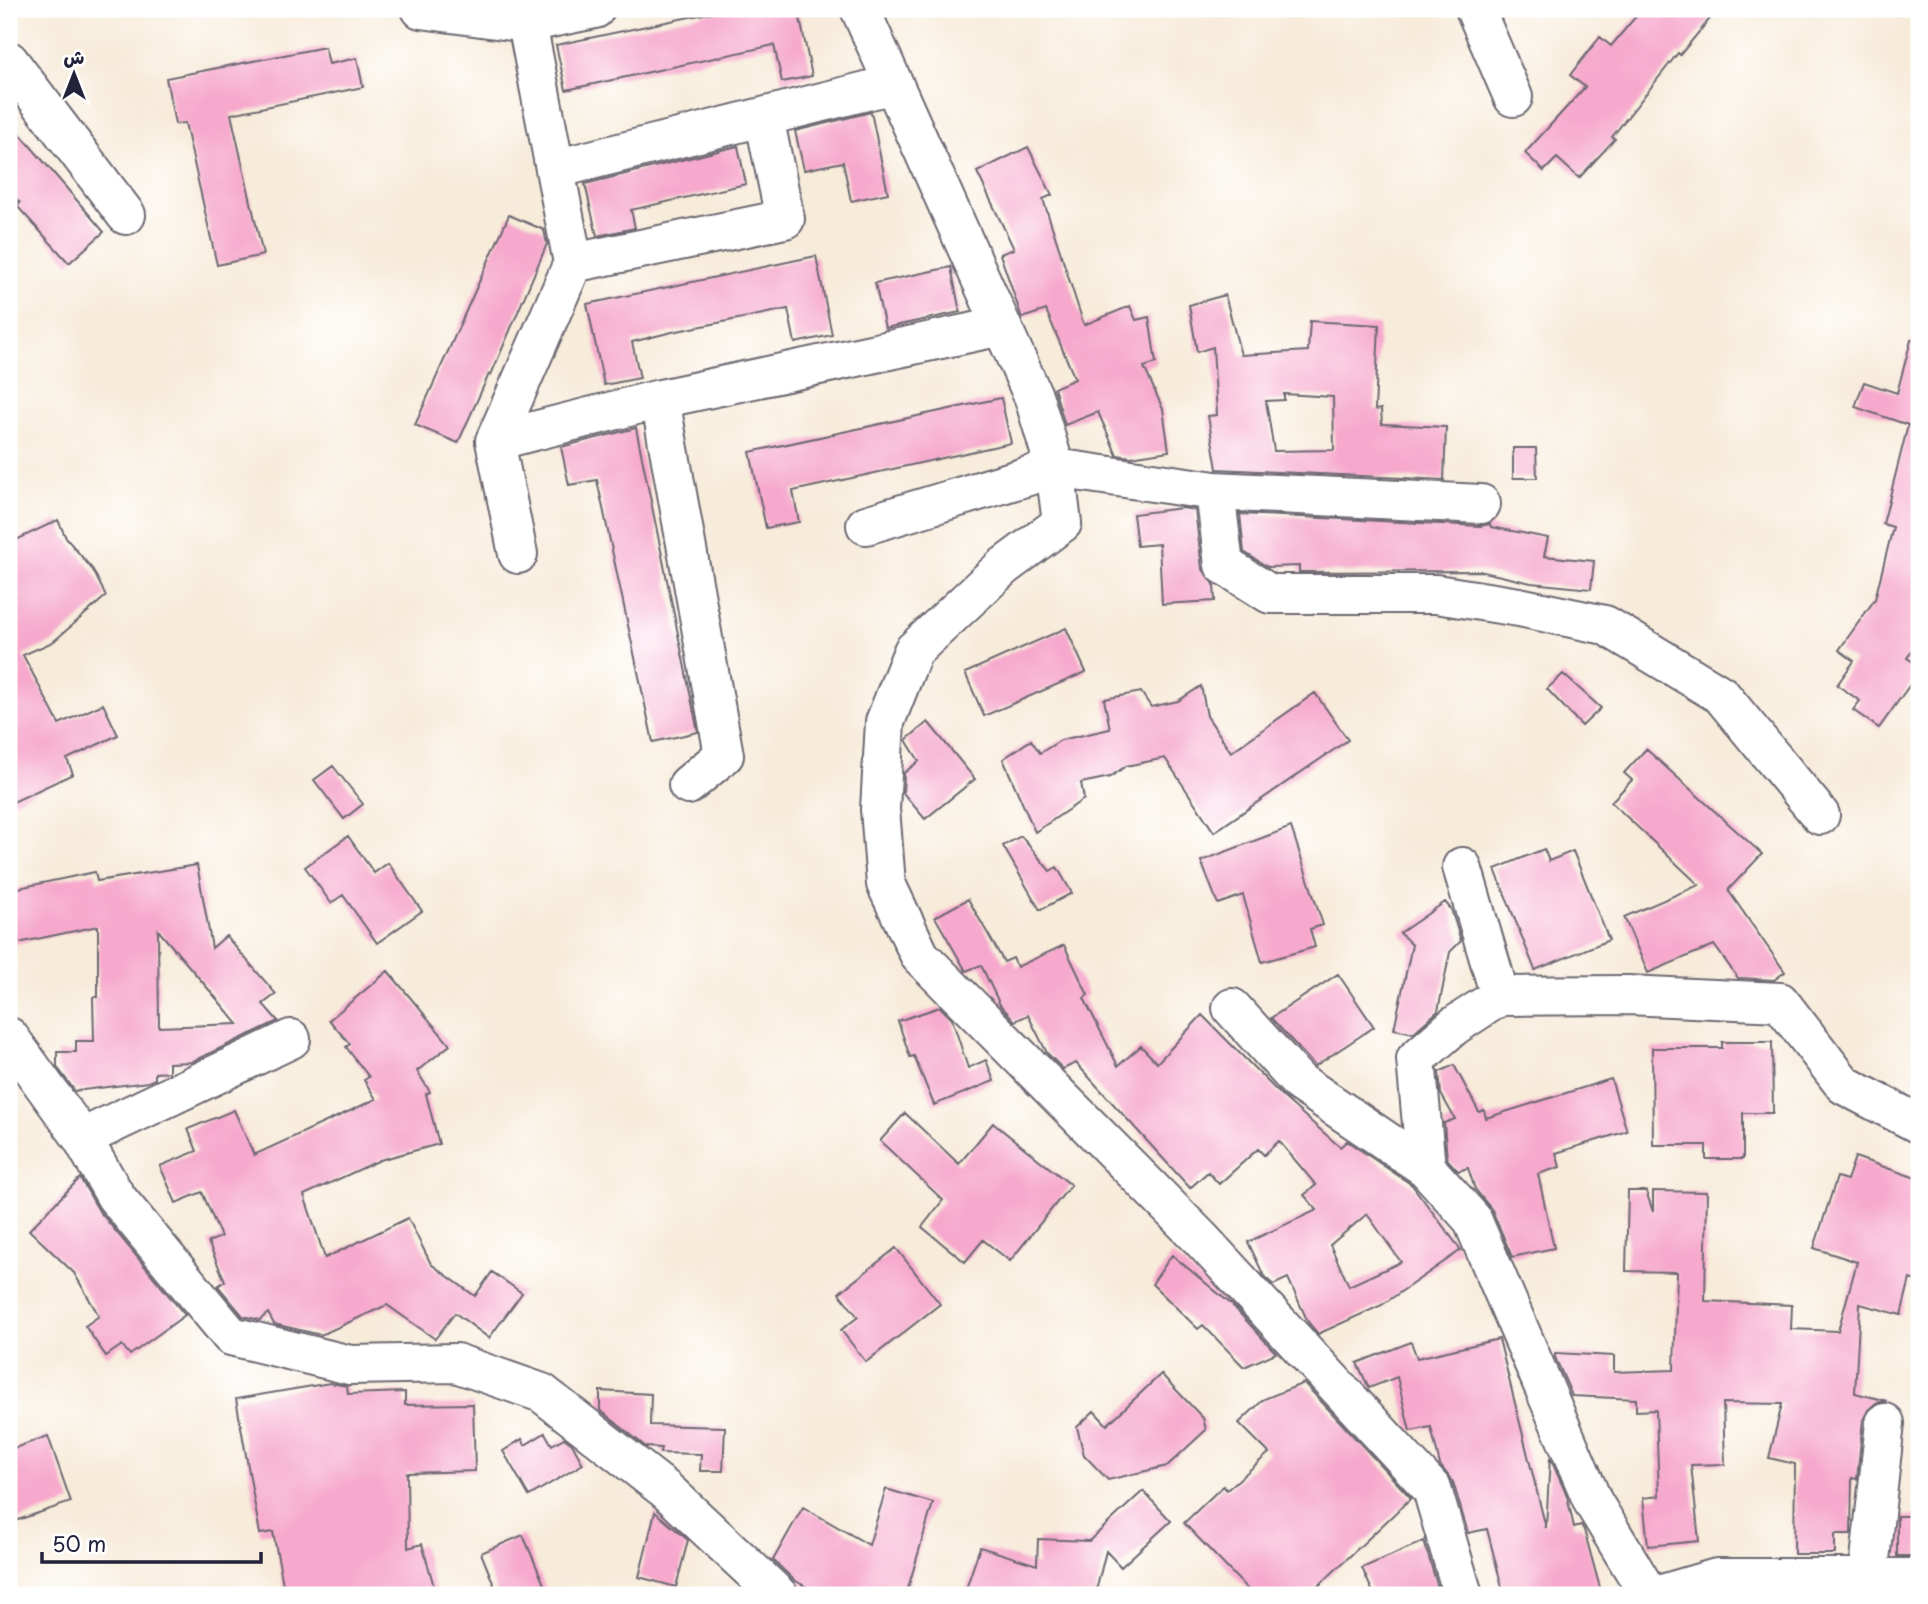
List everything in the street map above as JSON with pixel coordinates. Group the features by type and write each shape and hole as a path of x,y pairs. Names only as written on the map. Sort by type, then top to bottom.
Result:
{"street":[{"path":"421,9 527,23 595,9"},
{"path":"860,9 1034,398 1055,468 1062,523 1003,567 913,651 885,722 880,809 886,884 920,956 1201,1238 1432,1489 1463,1595"},
{"path":"1475,9 1513,97"},
{"path":"518,554 495,441 573,263 527,23"},
{"path":"9,61 126,215"},
{"path":"555,169 894,84"},
{"path":"573,263 785,219 764,117"},
{"path":"495,441 660,399 1002,326"},
{"path":"660,399 724,755 688,785"},
{"path":"866,525 1055,468 1215,491 1481,504"},
{"path":"1215,491 1224,565 1270,594 1436,594 1519,607 1605,625 1721,695 1820,815"},
{"path":"1462,867 1500,996"},
{"path":"1426,1168 1416,1059 1454,1026 1500,996 1627,995 1780,1002 1844,1085 1919,1124"},
{"path":"1232,1008 1298,1082 1426,1168 1472,1219 1593,1502 1649,1595"},
{"path":"9,1037 82,1138 116,1197 231,1336 350,1365 456,1363 542,1393 666,1490 778,1595"},
{"path":"82,1138 290,1039"},
{"path":"1868,1578 1885,1423"},
{"path":"1659,1595 1717,1578 1919,1578"}],"building":[{"path":"728,9 798,9 812,76 782,82 774,45 566,90 556,45"},
{"path":"1642,9 1718,9 1680,55 1678,53 1612,137 1615,139 1579,178 1557,158 1544,171 1525,153 1585,87 1570,75 1600,37 1611,46"},
{"path":"325,47 329,64 357,58 363,87 231,114 263,255 217,265 185,123 175,124 166,78"},
{"path":"871,112 888,193 851,201 843,162 804,170 795,131"},
{"path":"9,121 104,232 69,263 17,206 20,203 9,190"},
{"path":"738,146 746,184 631,210 635,228 597,236 585,184"},
{"path":"1028,147 1052,195 1043,199 1084,325 1130,306 1136,320 1149,317 1156,363 1144,367 1163,409 1169,451 1131,457 1117,455 1098,412 1065,425 1054,388 1075,379 1046,310 1022,318 1000,254 1014,249 977,172"},
{"path":"509,215 544,230 547,244 491,375 489,374 458,443 415,425"},
{"path":"816,256 832,335 795,343 788,309 672,332 632,342 640,378 604,385 587,304"},
{"path":"951,267 960,312 885,328 875,283"},
{"path":"1225,295 1241,355 1308,351 1310,321 1379,325 1375,410 1381,409 1382,424 1446,427 1444,480 1217,469 1208,416 1217,415 1213,347 1197,352 1189,305","holes":["1284,394 1333,397 1334,450 1274,451 1266,401 1284,400"]},
{"path":"1911,340 1919,341 1919,641 1907,658 1919,666 1919,672 1879,728 1853,710 1860,701 1837,685 1854,661 1839,650 1875,599 1893,527 1883,524 1908,425 1855,407 1864,382 1897,393"},
{"path":"1001,398 1011,443 793,491 799,522 766,528 750,452"},
{"path":"636,428 698,732 653,742 597,480 569,485 561,447"},
{"path":"1513,448 1536,448 1537,478 1513,478"},
{"path":"1182,508 1195,510 1202,568 1214,584 1215,601 1162,604 1159,544 1137,546 1133,514"},
{"path":"1240,514 1480,526 1490,524 1491,527 1548,538 1544,556 1594,561 1591,589 1531,583 1479,571 1299,572 1299,566 1268,567 1244,552"},
{"path":"58,520 66,538 93,570 106,596 53,642 23,655 59,724 103,704 118,735 67,759 73,774 9,804 9,547 20,538"},
{"path":"1066,628 1086,672 984,716 965,673"},
{"path":"1563,674 1601,708 1582,726 1547,689"},
{"path":"1201,686 1207,716 1231,752 1315,693 1348,740 1214,832 1165,758 1126,766 1110,777 1081,783 1084,799 1035,832 1003,759 1031,740 1040,753 1061,740 1110,729 1104,699 1141,692 1151,707 1178,701"},
{"path":"928,722 975,779 925,819 903,793 904,773 919,761 906,740"},
{"path":"1646,749 1762,854 1728,890 1785,972 1774,980 1738,978 1714,945 1648,973 1624,917 1699,885 1611,802 1632,780 1624,773"},
{"path":"333,766 363,804 344,819 314,780"},
{"path":"1291,827 1323,925 1310,929 1315,947 1262,962 1243,895 1218,904 1201,861"},
{"path":"348,836 374,873 388,863 422,911 377,943 343,895 331,903 305,867"},
{"path":"1021,836 1050,871 1057,867 1072,893 1040,910 1003,846"},
{"path":"1544,849 1549,861 1573,851 1609,940 1535,970 1495,869"},
{"path":"197,865 212,948 226,936 276,994 263,1004 278,1021 191,1062 169,1063 169,1072 155,1073 155,1079 148,1082 75,1091 57,1067 57,1052 76,1052 76,1041 94,1041 93,997 98,997 98,926 9,945 9,890 95,872 97,881","holes":["158,930 238,1024 159,1027"]},
{"path":"968,899 1004,962 1013,958 1017,967 1064,945 1088,995 1084,998 1118,1066 1141,1046 1157,1063 1202,1015 1283,1097 1340,1147 1347,1141 1412,1185 1461,1250 1382,1305 1318,1334 1308,1322 1288,1278 1273,1285 1263,1274 1248,1242 1317,1210 1304,1195 1316,1185 1279,1141 1264,1155 1258,1149 1219,1184 1208,1172 1190,1188 1076,1063 1063,1069 1047,1053 1028,1015 1015,1021 1000,1005 981,965 966,971 935,917","holes":["1367,1214 1401,1262 1349,1286 1330,1245"]},
{"path":"1445,902 1451,909 1461,941 1450,952 1438,1011 1413,1033 1394,1029 1412,945 1400,933"},
{"path":"388,971 450,1045 417,1071 430,1092 426,1094 439,1144 380,1160 304,1195 325,1258 408,1218 431,1264 475,1296 492,1272 522,1293 489,1338 455,1313 435,1339 387,1305 321,1335 274,1324 268,1313 260,1320 243,1316 218,1286 225,1281 208,1242 221,1237 202,1192 176,1203 160,1166 197,1151 188,1129 234,1110 254,1155 376,1099 364,1080 369,1077 346,1047 350,1044 329,1020"},
{"path":"1338,974 1374,1027 1315,1066 1271,1018"},
{"path":"940,1007 952,1019 968,1068 986,1060 994,1081 934,1105 914,1056 910,1057 898,1021"},
{"path":"1722,1042 1772,1042 1773,1113 1743,1113 1743,1159 1706,1159 1706,1145 1653,1145 1652,1048 1722,1048"},
{"path":"1454,1065 1479,1112 1484,1110 1486,1118 1611,1079 1627,1131 1556,1153 1560,1167 1538,1174 1554,1248 1512,1257 1492,1210 1475,1189 1468,1168 1458,1171 1447,1159 1444,1123 1455,1119 1441,1094 1439,1072"},
{"path":"905,1113 959,1164 993,1123 1071,1185 1010,1261 983,1240 965,1262 922,1227 943,1200 880,1141"},
{"path":"1855,1157 1919,1179 1919,1282 1910,1279 1901,1315 1860,1304 1855,1393 1887,1401 1876,1403 1868,1410 1863,1420 1857,1479 1852,1478 1851,1534 1835,1534 1835,1554 1794,1554 1795,1464 1769,1458 1782,1404 1723,1403 1725,1464 1691,1465 1699,1541 1648,1546 1643,1498 1659,1496 1656,1410 1636,1411 1636,1399 1572,1396 1555,1357 1555,1353 1614,1356 1614,1372 1674,1370 1677,1272 1626,1271 1628,1191 1646,1191 1653,1212 1653,1191 1707,1192 1705,1301 1792,1305 1791,1329 1838,1331 1857,1262 1814,1248 1837,1177 1847,1180"},
{"path":"80,1178 99,1211 185,1315 130,1355 122,1345 106,1356 85,1326 99,1316 74,1273 29,1230"},
{"path":"896,1248 940,1304 866,1362 841,1330 858,1317 839,1293"},
{"path":"1172,1255 1232,1305 1276,1353 1244,1367 1203,1325 1198,1329 1152,1284"},
{"path":"1499,1339 1546,1528 1550,1457 1567,1496 1574,1527 1581,1525 1584,1530 1602,1595 1504,1595 1487,1529 1468,1533 1453,1482 1440,1465 1431,1427 1410,1431 1397,1377 1369,1388 1357,1363 1411,1342 1417,1358"},
{"path":"1161,1374 1203,1418 1206,1430 1167,1466 1108,1480 1084,1455 1077,1427 1094,1411 1107,1425"},
{"path":"330,1383 347,1386 348,1394 405,1392 405,1405 473,1404 475,1471 407,1473 408,1548 422,1544 435,1590 417,1595 285,1595 273,1532 260,1534 236,1399"},
{"path":"1304,1383 1411,1498 1309,1595 1253,1595 1184,1523 1223,1486 1227,1490 1269,1453 1239,1423 1264,1399"},
{"path":"600,1391 651,1394 650,1425 725,1427 723,1471 700,1471 701,1454 660,1453 661,1448 646,1447 600,1410"},
{"path":"545,1433 552,1445 564,1438 572,1444 583,1464 529,1496 503,1451 522,1439 525,1445"},
{"path":"48,1436 71,1502 9,1523 9,1450"},
{"path":"886,1489 933,1503 906,1595 821,1595 794,1580 773,1560 803,1507 869,1545"},
{"path":"1143,1491 1171,1521 1121,1567 1106,1551 1095,1595 964,1595 980,1547 1037,1565 1038,1539 1089,1541"},
{"path":"655,1512 688,1540 676,1587 639,1577"},
{"path":"1897,1516 1919,1516 1919,1556 1897,1556"},
{"path":"523,1535 546,1589 530,1595 498,1595 481,1553"},
{"path":"1424,1541 1440,1595 1374,1595 1362,1568"}]}
